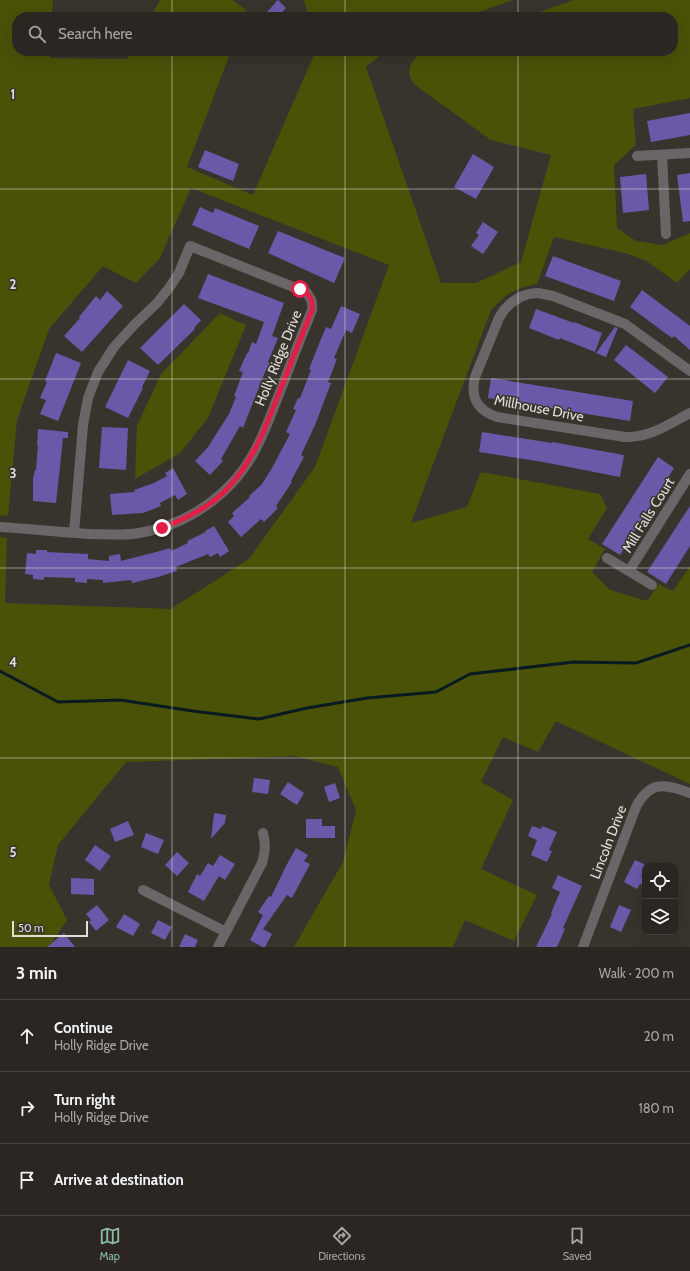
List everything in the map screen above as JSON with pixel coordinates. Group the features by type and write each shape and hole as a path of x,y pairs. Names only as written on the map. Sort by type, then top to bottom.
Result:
{"street":[{"path":"637,156 690,153"},
{"path":"662,155 666,234"},
{"name":"Holly Ridge Drive","path":"0,527 74,533 116,535 139,534 162,528 204,508 223,493 238,476 252,456 263,433 312,310 313,304 306,292 190,246 178,273 169,288 157,303 114,347 98,372 88,398 83,425 74,533"},
{"name":"Millhouse Drive","path":"689,416 645,436 625,437 497,417 488,414 481,409 476,402 473,393 473,385 499,318 504,310 520,297 538,293 553,296 625,324 690,372"},
{"name":"Mill Falls Court","path":"629,571 690,474"},
{"name":"Mill Falls Court","path":"607,558 652,585"},
{"name":"Lincoln Drive","path":"583,947 636,807 641,798 652,788 660,786 668,786 690,793"},
{"path":"218,947 262,863 266,844 263,833"},
{"path":"143,890 226,932"}],"green space":[{"path":"0,0 53,0 52,12 12,12 12,56 127,59 129,56 229,56 187,167 253,195 313,56 379,56 366,67 441,283 476,283 521,262 551,155 491,140 415,85 411,80 409,70 413,61 418,56 678,56 678,12 539,12 574,0 690,0 690,98 633,109 636,145 614,165 617,228 636,241 663,245 690,233 690,269 677,283 645,260 625,253 554,237 537,284 511,292 491,310 411,523 467,507 481,472 600,494 607,508 588,539 605,549 592,572 610,590 647,601 659,584 673,591 690,566 690,784 556,721 538,752 503,737 481,782 513,800 481,869 537,895 514,941 465,920 453,947 294,947 343,862 356,810 338,767 295,756 126,762 58,845 49,885 67,920 49,947 0,947 0,537 7,538 5,603 171,609 249,559 315,467 389,265 191,188 160,258 136,283 103,266 49,329 17,420 8,516 0,515"},
{"path":"160,0 232,0 246,10 245,12 154,12"},
{"path":"304,0 513,0 480,12 308,12"},
{"path":"220,313 246,325 208,418 180,453 135,479 137,426 161,374"}],"building":[{"path":"278,0 286,8 282,12 267,12"},
{"path":"690,113 690,135 651,142 647,121"},
{"path":"205,150 239,164 233,181 198,167"},
{"path":"473,154 494,167 476,199 454,187"},
{"path":"690,173 690,221 683,222 677,175"},
{"path":"646,174 649,210 623,213 620,177"},
{"path":"200,207 213,213 215,208 259,226 249,249 192,225"},
{"path":"483,222 498,232 483,254 471,246 479,235 476,233"},
{"path":"278,231 345,258 334,283 268,253"},
{"path":"553,256 621,281 614,301 545,276"},
{"path":"208,274 284,303 272,336 278,338 268,362 270,363 243,428 240,426 221,459 223,461 210,475 195,461 208,447 229,414 236,397 234,396 243,372 239,371 252,342 256,344 264,322 198,298"},
{"path":"642,290 690,326 690,350 674,336 672,338 630,307"},
{"path":"107,291 123,306 82,352 64,336 80,318 79,317 96,296 100,300"},
{"path":"184,304 201,320 194,328 195,329 158,365 140,348"},
{"path":"341,306 360,314 352,333 346,330 334,358 337,359 328,382 331,383 315,425 301,455 304,457 291,481 292,482 276,506 278,508 264,522 261,519 241,537 228,522 234,516 232,513 262,484 290,434 286,432 296,410 293,409 298,398 300,398 311,370 309,369 326,327 331,329"},
{"path":"536,309 602,333 595,352 529,328"},
{"path":"615,327 618,328 606,357 596,353"},
{"path":"626,345 668,377 655,393 614,360"},
{"path":"56,353 81,363 58,421 40,414 46,400 40,398 47,382 45,381"},
{"path":"128,360 150,371 128,418 105,407"},
{"path":"491,378 633,401 630,421 488,398"},
{"path":"102,427 128,428 126,470 99,468"},
{"path":"38,429 68,432 68,438 63,438 56,503 33,501 33,478 36,470"},
{"path":"482,432 552,442 624,455 620,477 543,462 479,452"},
{"path":"658,457 674,468 620,555 602,544"},
{"path":"173,468 187,494 178,500 175,495 160,503 161,506 143,513 112,515 110,494 135,492 134,490 154,483 167,476 165,473"},
{"path":"690,506 690,546 666,584 647,572"},
{"path":"214,526 229,551 220,557 218,553 210,557 208,554 176,567 177,571 158,577 132,583 131,580 103,583 103,580 87,579 87,583 75,582 75,578 44,577 44,580 33,579 33,575 25,574 27,553 36,554 36,550 88,554 88,559 109,561 109,556 120,554 121,561 170,548 171,551 188,543 187,541 206,532 205,531"},
{"path":"254,778 270,780 268,794 252,792"},
{"path":"288,782 304,793 297,805 280,794"},
{"path":"335,783 340,798 329,802 324,787"},
{"path":"214,813 226,815 225,823 211,839"},
{"path":"306,819 322,819 322,826 335,826 335,838 306,838"},
{"path":"128,821 134,835 115,842 110,829"},
{"path":"532,826 541,829 542,826 557,832 549,850 552,851 547,862 531,855 537,840 528,836"},
{"path":"146,833 164,840 158,854 141,847"},
{"path":"95,845 111,856 100,871 85,860"},
{"path":"296,848 308,855 304,861 310,864 292,898 287,895 263,929 272,934 265,947 262,947 250,940 263,915 258,912 269,896 271,897"},
{"path":"177,852 189,863 177,876 165,865"},
{"path":"220,855 235,864 225,880 219,876 204,901 188,892 197,874 200,876 208,863 213,866"},
{"path":"635,860 642,863 642,885 640,884 637,889 624,882"},
{"path":"558,875 582,886 563,928 565,929 557,947 536,947 552,914 551,913 560,892 552,888"},
{"path":"71,878 94,879 94,895 71,894"},
{"path":"97,905 109,920 96,931 89,922 91,920 86,914"},
{"path":"619,905 631,910 621,932 610,927"},
{"path":"124,914 140,924 133,936 116,927"},
{"path":"158,920 172,927 165,940 151,933"},
{"path":"64,933 75,947 47,947"},
{"path":"185,934 198,940 195,947 179,947"}],"waterway":[{"path":"0,671 58,702 120,700 259,719 307,708 367,698 436,692 470,674 574,662 636,663 690,645"}],"route":[{"path":"162,528 204,508 223,493 238,476 252,456 263,433 312,310 313,304 310,297 306,292 300,289"}]}
